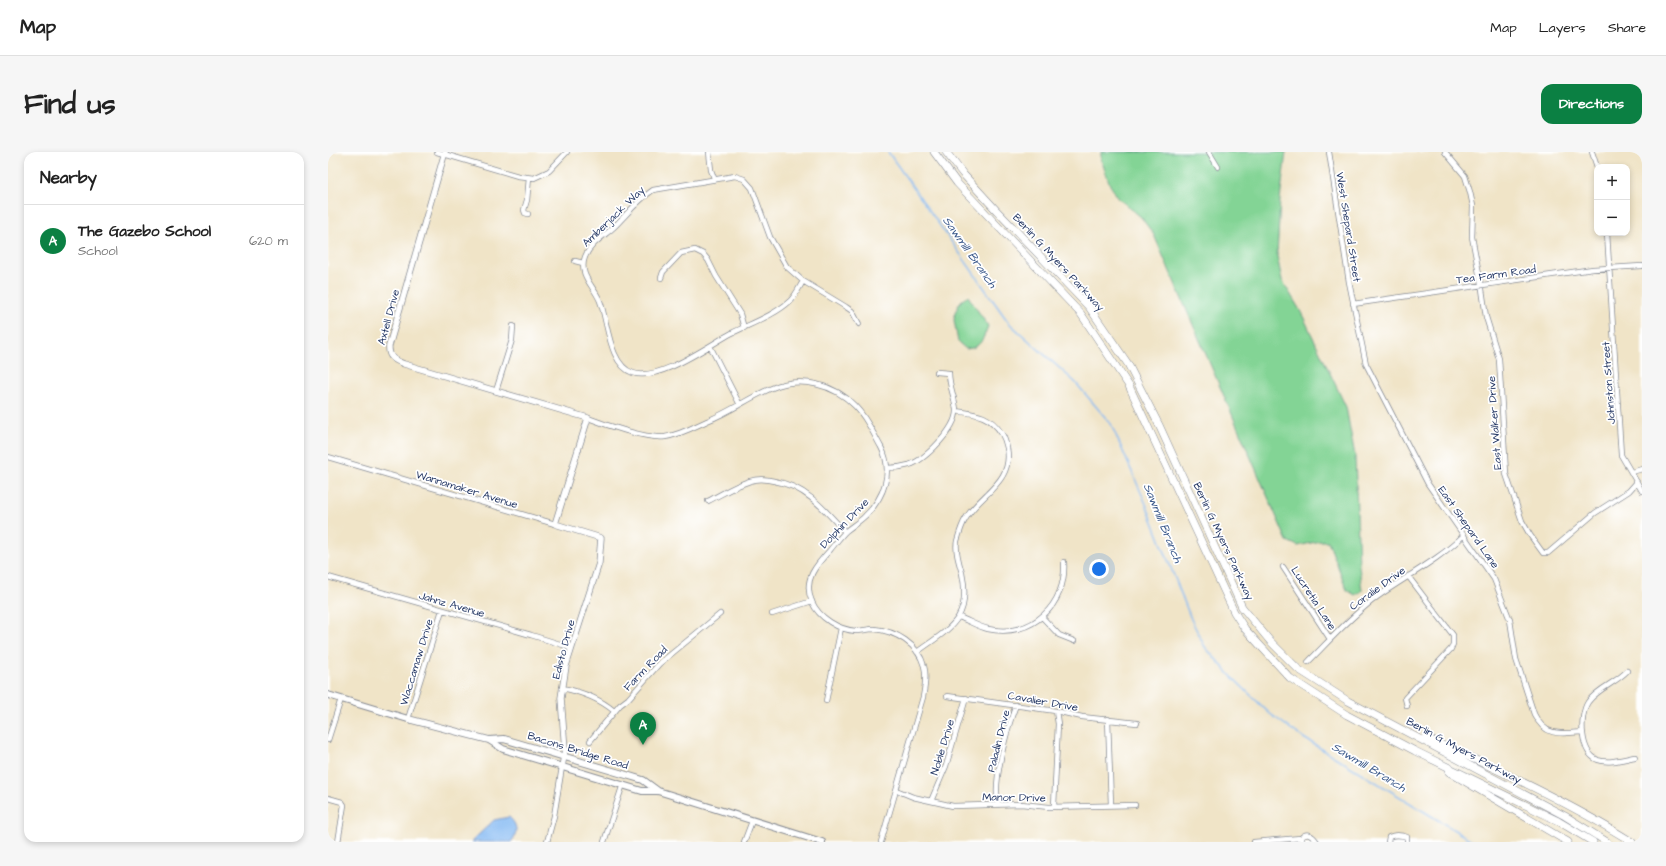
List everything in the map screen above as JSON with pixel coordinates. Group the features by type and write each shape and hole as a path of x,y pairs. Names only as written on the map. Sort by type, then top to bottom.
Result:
{"main road":[{"name":"Berlin G Myers Parkway","path":"934,152 957,183 1081,314 1128,386 1234,612 1245,629 1290,678 1347,715 1415,751 1551,817 1593,842"},
{"name":"Berlin G Myers Parkway","path":"946,152 963,174 997,211 1089,307 1128,364 1159,425 1242,607 1270,642 1298,669 1348,702 1565,816 1607,842"},
{"path":"1234,612 1242,607"},
{"name":"Bacons Bridge Road","path":"328,695 408,719 489,740 503,749 623,784 642,791 658,791 752,821 804,840 822,842"},
{"path":"1382,719 1465,754 1554,798 1632,842"},
{"name":"Bacons Bridge Road","path":"489,740 504,739 564,756 643,780 658,791"},
{"path":"1415,751 1568,842"}],"street":[{"path":"437,152 445,153 518,176 529,178 539,177 549,171 567,152"},
{"path":"709,152 711,170 714,178"},
{"path":"1209,152 1218,167"},
{"name":"West Shepard Street","path":"1329,152 1333,189 1353,304"},
{"name":"East Walker Drive","path":"1445,152 1460,169 1468,184 1473,206 1472,237 1486,317 1499,359 1506,474 1522,521 1530,535 1543,553 1551,551 1595,513 1629,490 1637,482"},
{"path":"1592,152 1596,164"},
{"name":"Axtell Drive","path":"445,153 388,346 388,351 391,357 399,362 588,418"},
{"name":"Amberjack Way","path":"735,176 744,179 752,188 778,253 786,267 803,281 798,292 782,307 686,360 654,373 643,375 627,370 620,363 614,353 600,301 586,278 583,263 589,249 650,192 662,187 735,176"},
{"path":"528,214 525,213 524,210 527,200 529,178"},
{"name":"Johnston Street","path":"1607,236 1621,456 1632,472 1642,491"},
{"path":"661,278 662,272 681,253 695,250 702,254 708,260 716,276 740,314 744,328"},
{"path":"575,261 583,263"},
{"name":"Tea Farm Road","path":"1353,304 1609,268 1642,266"},
{"path":"803,281 852,311 859,324"},
{"name":"East Shepard Lane","path":"1353,304 1366,364 1428,484 1494,579 1510,620 1516,659 1538,722 1542,728 1554,732 1582,732"},
{"path":"496,391 512,340 513,326"},
{"path":"710,346 740,405"},
{"path":"888,468 910,465 923,458 946,434 952,424 956,411 949,386 949,373 937,372"},
{"name":"Dolphin Drive","path":"588,418 646,436 666,436 713,420 770,389 785,384 805,382 823,385 854,404 885,454 888,468 886,481 882,493 874,506 865,516 845,532 816,564 809,587 812,601"},
{"path":"917,652 949,628 960,617 964,601 965,588 957,554 957,542 966,518 998,483 1006,471 1008,455 1005,438 997,426 986,417 973,413 956,411"},
{"path":"555,524 588,418"},
{"name":"Wannamaker Avenue","path":"328,457 601,538"},
{"path":"1632,472 1642,469"},
{"path":"708,501 750,481 761,479 781,482 797,487 809,495 845,532"},
{"name":"Coralie Drive","path":"1308,662 1354,616 1408,576 1450,548 1464,535"},
{"name":"Edisto Drive","path":"562,767 564,756 561,698 562,688 571,649 600,563 601,538"},
{"path":"960,617 987,629 1001,630 1031,624 1042,617 1053,605 1062,588 1065,575 1064,562"},
{"name":"Lucretia Lane","path":"1283,567 1330,639"},
{"path":"1407,706 1405,698 1451,649 1453,644 1453,635 1408,576"},
{"name":"Jahnz Avenue","path":"328,577 538,637 571,649"},
{"path":"772,614 812,601 819,613 841,628 855,631 874,629 890,632 905,639 917,652 924,666 926,682 923,697 882,842"},
{"name":"Waccamaw Drive","path":"408,719 442,610"},
{"name":"Farm Road","path":"590,741 614,711 628,699 659,664 720,614"},
{"path":"1042,617 1059,635 1074,641"},
{"path":"826,701 841,628"},
{"path":"1627,671 1588,702 1584,712 1582,732 1587,750 1596,759 1605,761 1635,757"},
{"path":"562,688 584,692 614,711"},
{"name":"Cavalier Drive","path":"947,696 1056,711 1082,717 1137,723"},
{"name":"Noble Drive","path":"931,801 946,766 966,698"},
{"path":"328,740 341,699"},
{"name":"Paladin Drive","path":"999,805 996,797 997,779 1016,705"},
{"path":"1054,806 1058,724 1056,711"},
{"path":"1108,719 1111,805"},
{"path":"546,842 554,816 562,767"},
{"path":"604,842 623,784"},
{"name":"Manor Drive","path":"896,790 913,797 953,806 1135,804"},
{"path":"328,798 342,802 344,805 338,842"},
{"path":"744,842 752,821"},
{"path":"1254,842 1302,840 1304,835 1310,835 1317,842"},
{"path":"1388,842 1389,837 1391,836 1407,836 1407,842"}],"green space":[{"path":"1101,152 1286,152 1280,200 1277,256 1282,280 1301,312 1346,407 1355,456 1359,566 1362,591 1355,595 1347,590 1328,541 1320,541 1298,546 1287,541 1154,235 1141,217 1119,199 1110,185 1101,159"},
{"path":"968,296 988,326 981,342 975,347 966,349 958,342 954,320 955,312 961,301"}],"water":[{"path":"509,817 514,823 516,829 514,839 511,842 471,842 494,820"}],"waterway":[{"name":"Sawmill Branch","path":"888,152 1009,323 1075,382 1111,424 1146,504 1191,619 1205,647 1231,676 1269,713 1302,737 1474,842"}],"place":[{"name":"The Gazebo School","path":"643,745"}]}
